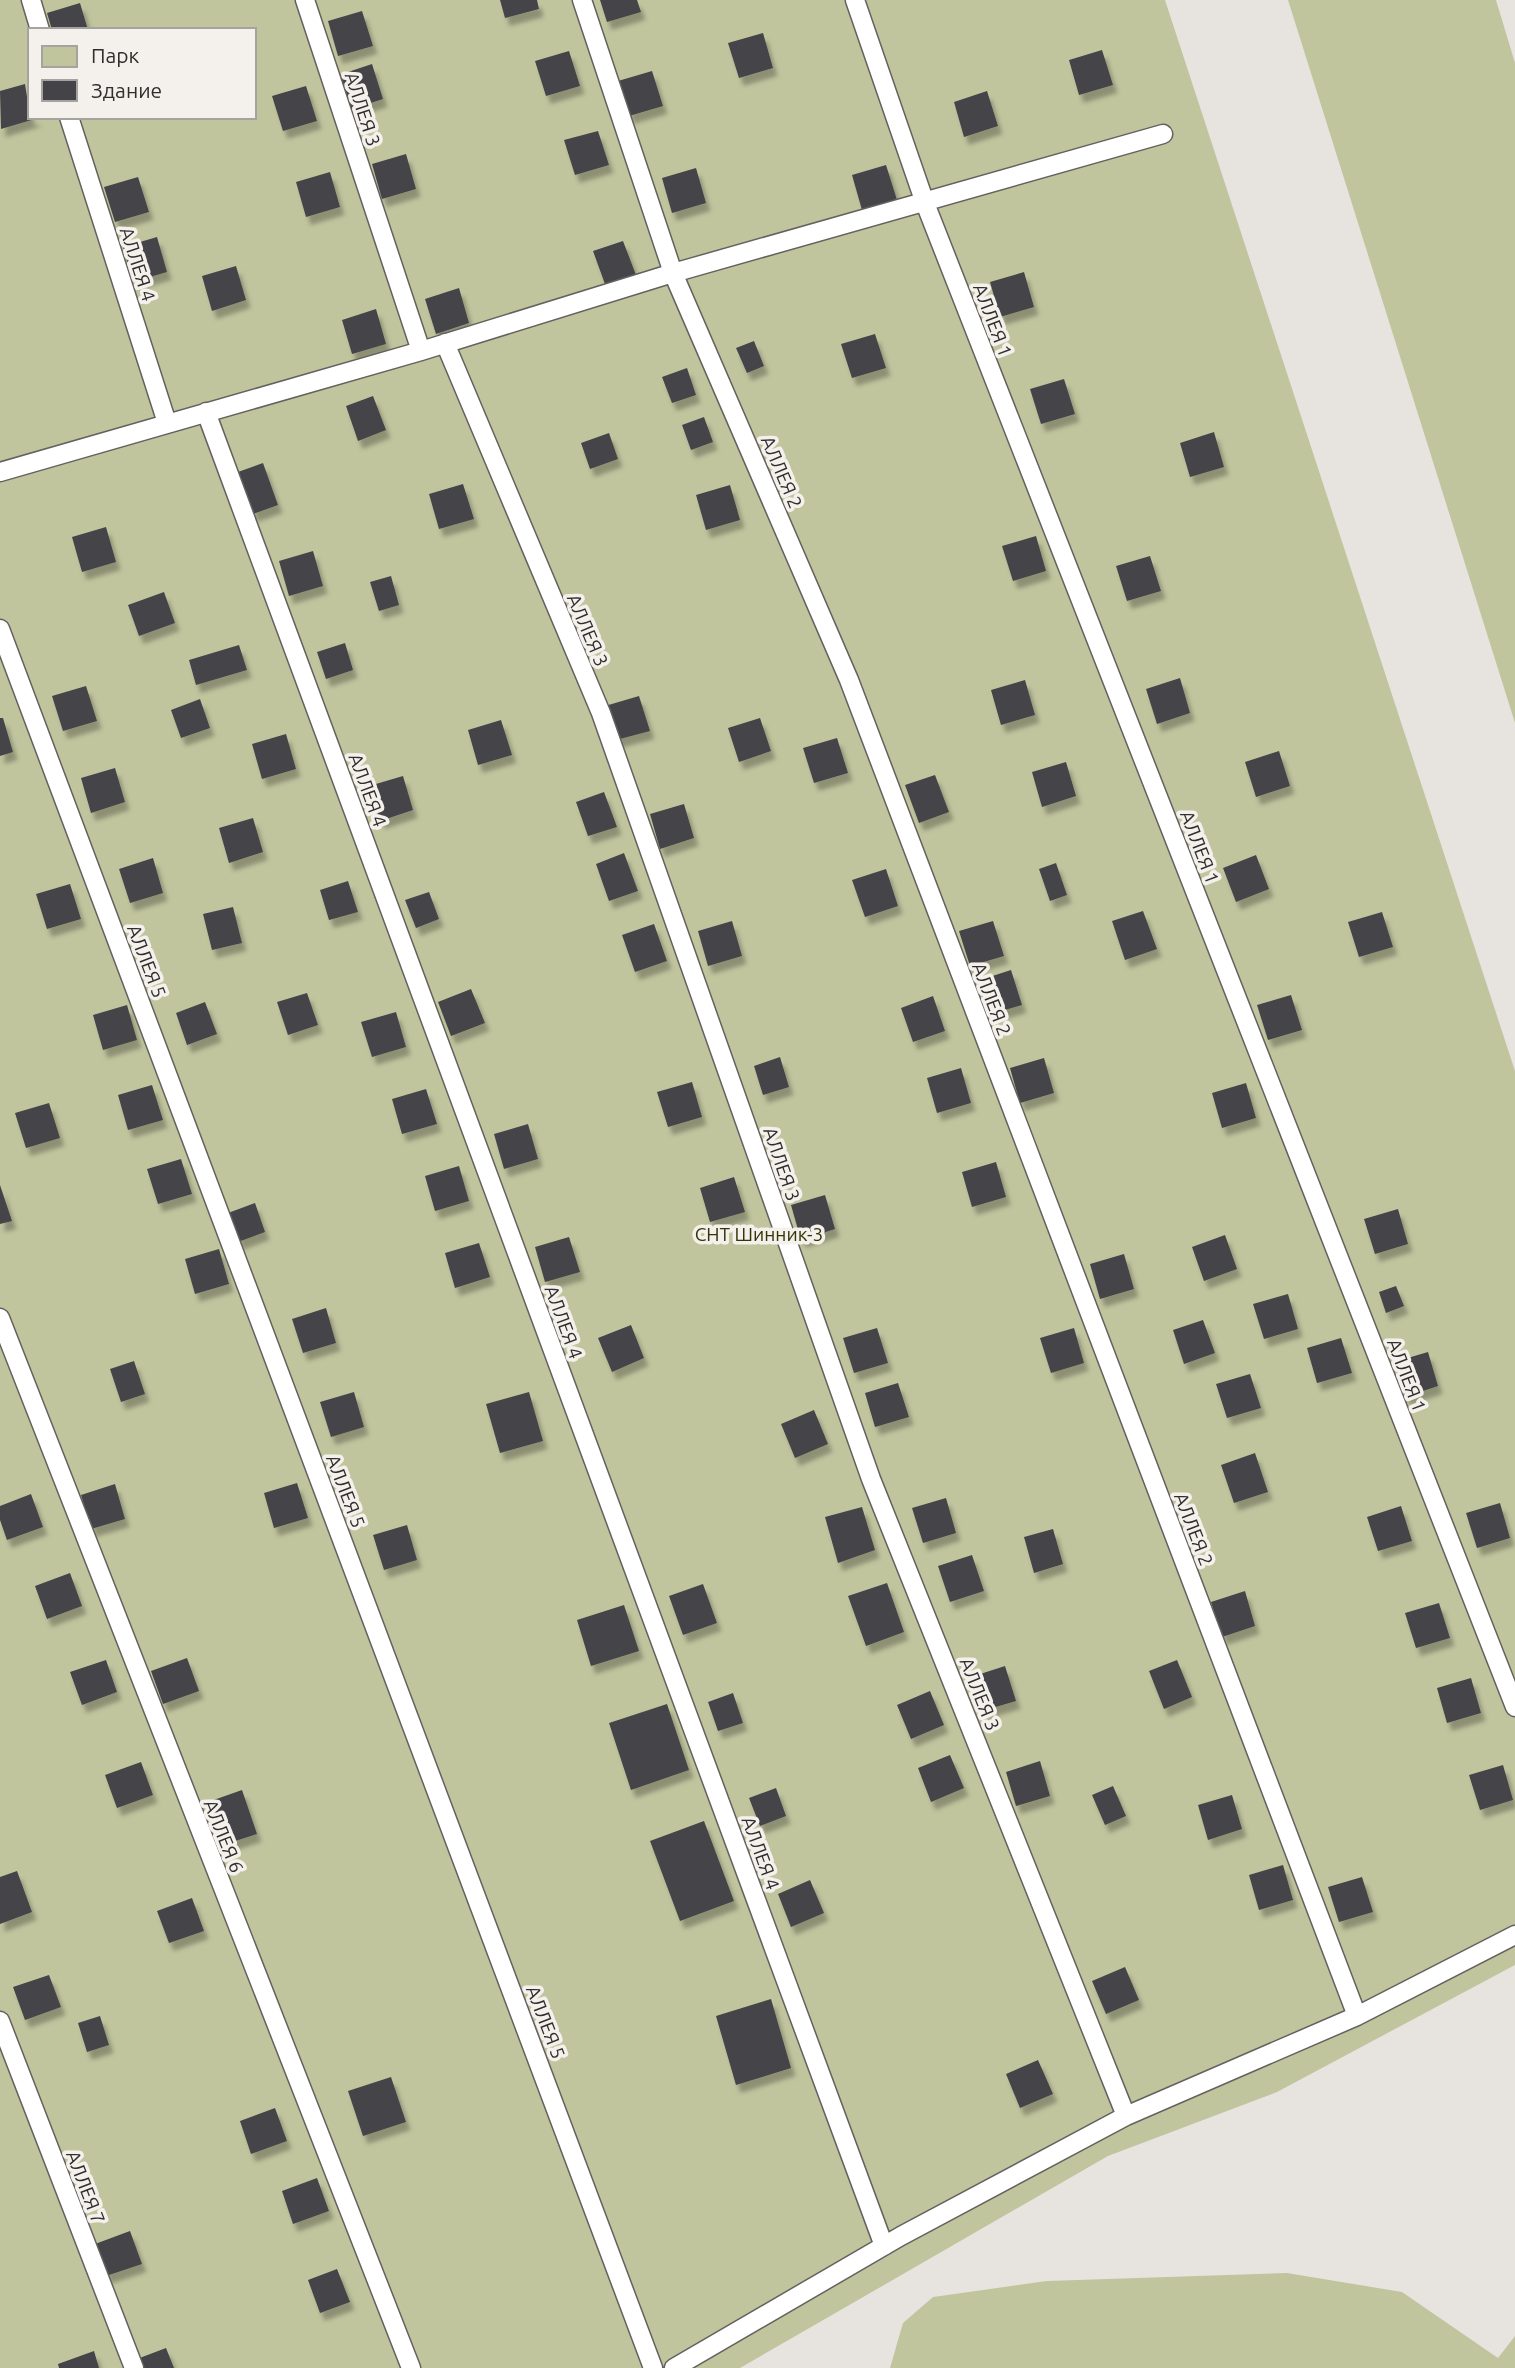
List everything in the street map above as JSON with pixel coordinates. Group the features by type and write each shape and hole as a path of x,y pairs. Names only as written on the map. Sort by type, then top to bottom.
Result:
{"lane":[{"path":"31,0 39,28"},
{"name":"АЛЛЕЯ 3","path":"305,0 421,351"},
{"name":"АЛЛЕЯ 2","path":"582,0 673,273 849,680 1357,2016"},
{"name":"АЛЛЕЯ 1","path":"855,0 925,203 1515,1707"},
{"name":"АЛЛЕЯ 4","path":"70,119 167,423"},
{"path":"0,472 421,351 673,273 1163,134"},
{"name":"АЛЛЕЯ 3","path":"445,343 601,713 871,1479 1126,2116"},
{"name":"АЛЛЕЯ 4","path":"205,412 884,2246"},
{"name":"АЛЛЕЯ 5","path":"0,629 653,2368"},
{"name":"АЛЛЕЯ 6","path":"0,1318 411,2368"},
{"path":"674,2368 884,2246 1126,2116 1357,2016 1515,1935"},
{"name":"АЛЛЕЯ 7","path":"0,2021 134,2368"}],"green space":[{"name":"СНТ Шинник-3","path":"0,0 1165,0 1515,1071 1515,1965 1277,2092 1108,2156 740,2368 0,2368"},
{"path":"1288,0 1496,0 1515,63 1515,723"},
{"path":"1287,2273 1402,2292 1498,2358 1515,2336 1515,2368 890,2368 903,2323 933,2297 1047,2281"}],"building":[{"path":"500,0 537,0 539,9 505,18"},
{"path":"600,0 637,0 641,12 607,22"},
{"path":"80,3 87,28 51,28 47,13"},
{"path":"362,11 373,46 338,56 328,21"},
{"path":"763,33 773,68 739,78 728,43"},
{"path":"1102,50 1113,85 1079,95 1069,60"},
{"path":"569,51 580,86 546,96 535,61"},
{"path":"372,64 383,99 349,110 339,75"},
{"path":"652,71 663,106 629,116 618,81"},
{"path":"25,84 28,119 35,119 1,129 0,91"},
{"path":"306,86 317,121 283,131 272,96"},
{"path":"987,91 998,126 964,137 954,102"},
{"path":"598,131 609,165 575,175 564,140"},
{"path":"406,154 416,189 382,199 372,164"},
{"path":"886,165 897,200 862,210 852,175"},
{"path":"696,168 706,203 672,213 662,178"},
{"path":"330,172 340,207 306,217 296,182"},
{"path":"138,177 149,212 115,222 104,187"},
{"path":"157,237 167,272 133,282 123,247"},
{"path":"623,241 636,275 605,284 593,251"},
{"path":"236,266 246,300 212,311 202,276"},
{"path":"1024,272 1034,307 1000,317 990,282"},
{"path":"459,288 469,323 436,334 425,299"},
{"path":"376,309 386,344 352,354 342,320"},
{"path":"875,334 886,368 852,378 841,344"},
{"path":"754,341 764,366 747,373 736,348"},
{"path":"687,368 696,395 672,403 662,377"},
{"path":"1064,379 1075,414 1041,424 1030,389"},
{"path":"373,396 386,430 358,441 346,406"},
{"path":"704,417 713,442 691,450 682,425"},
{"path":"1214,432 1224,467 1190,477 1180,443"},
{"path":"609,433 618,459 590,469 581,443"},
{"path":"263,463 278,505 253,514 238,472"},
{"path":"463,484 474,519 439,529 429,494"},
{"path":"730,485 740,520 706,530 696,495"},
{"path":"106,527 116,562 82,572 72,537"},
{"path":"1036,536 1046,571 1013,581 1002,546"},
{"path":"313,551 323,586 289,596 279,561"},
{"path":"1150,556 1161,591 1127,601 1116,566"},
{"path":"391,576 399,605 379,611 370,582"},
{"path":"164,592 175,623 139,636 128,605"},
{"path":"345,643 353,670 326,679 317,652"},
{"path":"239,645 247,670 196,685 189,660"},
{"path":"1180,678 1190,713 1157,724 1146,689"},
{"path":"1025,680 1035,715 1001,725 991,690"},
{"path":"86,686 97,721 63,731 52,696"},
{"path":"639,696 650,731 616,740 605,706"},
{"path":"200,699 210,728 181,738 171,710"},
{"path":"0,718 3,718 13,752 0,756"},
{"path":"760,718 771,751 739,762 728,728"},
{"path":"501,720 512,755 478,765 468,730"},
{"path":"286,734 296,769 262,779 252,744"},
{"path":"837,738 848,773 814,783 803,748"},
{"path":"1279,751 1290,786 1256,797 1245,762"},
{"path":"1066,762 1076,796 1042,807 1032,772"},
{"path":"115,768 125,802 91,813 81,778"},
{"path":"935,775 949,812 919,823 905,785"},
{"path":"403,776 413,810 380,821 369,786"},
{"path":"604,792 617,827 588,836 576,802"},
{"path":"684,804 694,838 660,849 650,814"},
{"path":"253,818 263,852 229,863 219,828"},
{"path":"624,853 638,891 609,901 596,864"},
{"path":"1256,855 1269,889 1236,902 1223,868"},
{"path":"153,858 163,893 130,903 119,869"},
{"path":"1056,863 1067,895 1050,901 1039,869"},
{"path":"886,869 898,906 865,917 852,880"},
{"path":"348,881 358,912 329,920 320,890"},
{"path":"70,884 81,919 47,929 36,894"},
{"path":"429,892 439,919 416,928 405,900"},
{"path":"233,907 242,943 212,950 203,914"},
{"path":"1143,911 1157,949 1125,960 1112,921"},
{"path":"1382,912 1393,947 1359,957 1348,922"},
{"path":"732,921 742,956 708,966 698,931"},
{"path":"993,921 1004,956 970,966 959,931"},
{"path":"654,924 667,961 635,972 622,935"},
{"path":"1011,970 1022,1005 988,1015 977,981"},
{"path":"471,989 485,1023 451,1036 438,1002"},
{"path":"307,993 318,1025 288,1035 277,1002"},
{"path":"1291,995 1302,1030 1268,1040 1257,1005"},
{"path":"933,996 945,1031 913,1042 901,1008"},
{"path":"205,1002 217,1034 187,1045 176,1013"},
{"path":"127,1005 137,1040 103,1050 93,1015"},
{"path":"396,1012 406,1047 372,1057 361,1022"},
{"path":"780,1057 789,1087 763,1095 754,1066"},
{"path":"1044,1058 1054,1093 1020,1103 1010,1068"},
{"path":"961,1068 971,1103 937,1113 927,1078"},
{"path":"692,1082 702,1117 668,1127 657,1092"},
{"path":"1246,1083 1256,1118 1222,1128 1212,1093"},
{"path":"152,1085 163,1120 128,1130 118,1095"},
{"path":"426,1089 437,1124 402,1134 392,1099"},
{"path":"49,1103 60,1138 26,1148 15,1113"},
{"path":"528,1124 538,1159 504,1169 494,1134"},
{"path":"181,1159 192,1194 158,1204 147,1169"},
{"path":"996,1162 1006,1197 972,1207 962,1172"},
{"path":"459,1166 469,1201 435,1211 425,1176"},
{"path":"734,1177 745,1212 710,1222 700,1188"},
{"path":"0,1185 12,1221 0,1224"},
{"path":"825,1195 835,1229 801,1240 791,1205"},
{"path":"255,1203 265,1232 238,1242 228,1213"},
{"path":"1398,1209 1408,1244 1375,1254 1364,1219"},
{"path":"1225,1235 1237,1269 1204,1281 1192,1247"},
{"path":"569,1237 580,1272 545,1282 535,1247"},
{"path":"479,1243 490,1277 455,1288 445,1253"},
{"path":"219,1249 229,1284 195,1294 185,1259"},
{"path":"1124,1254 1134,1289 1100,1299 1090,1264"},
{"path":"1396,1286 1404,1306 1386,1313 1379,1292"},
{"path":"1288,1294 1298,1329 1264,1339 1253,1304"},
{"path":"326,1308 336,1343 303,1353 292,1319"},
{"path":"1203,1320 1215,1353 1184,1364 1173,1330"},
{"path":"631,1325 644,1358 612,1372 598,1338"},
{"path":"877,1328 888,1363 854,1373 843,1338"},
{"path":"1074,1328 1084,1363 1051,1373 1040,1338"},
{"path":"1341,1338 1352,1373 1317,1383 1307,1348"},
{"path":"1428,1352 1438,1386 1405,1397 1394,1362"},
{"path":"134,1361 145,1394 121,1402 110,1369"},
{"path":"1250,1374 1261,1408 1227,1418 1216,1384"},
{"path":"898,1383 909,1417 875,1427 865,1393"},
{"path":"354,1392 364,1427 331,1437 320,1402"},
{"path":"529,1392 543,1441 500,1453 486,1404"},
{"path":"814,1410 828,1444 795,1458 781,1424"},
{"path":"1255,1453 1268,1492 1234,1503 1221,1465"},
{"path":"297,1483 308,1518 274,1528 264,1493"},
{"path":"115,1484 125,1519 91,1529 81,1495"},
{"path":"31,1494 43,1527 7,1540 0,1520 0,1506"},
{"path":"946,1498 956,1533 923,1543 912,1508"},
{"path":"1500,1503 1510,1538 1477,1548 1466,1513"},
{"path":"1401,1506 1412,1541 1378,1551 1367,1517"},
{"path":"862,1507 875,1550 838,1563 825,1517"},
{"path":"407,1525 417,1560 384,1570 373,1535"},
{"path":"1053,1529 1063,1564 1034,1573 1024,1537"},
{"path":"972,1555 984,1591 950,1602 938,1566"},
{"path":"70,1573 82,1606 47,1619 35,1586"},
{"path":"887,1583 904,1632 866,1646 848,1596"},
{"path":"703,1584 717,1623 683,1635 669,1596"},
{"path":"1245,1591 1255,1626 1222,1637 1211,1602"},
{"path":"1439,1603 1450,1638 1416,1648 1405,1613"},
{"path":"624,1605 639,1651 591,1666 577,1620"},
{"path":"187,1658 199,1691 163,1704 151,1671"},
{"path":"106,1660 117,1692 82,1705 70,1672"},
{"path":"1177,1660 1192,1697 1164,1709 1149,1671"},
{"path":"1005,1666 1016,1701 982,1711 971,1677"},
{"path":"1471,1678 1481,1713 1447,1723 1437,1688"},
{"path":"930,1691 944,1725 911,1739 897,1705"},
{"path":"733,1693 743,1723 718,1731 708,1702"},
{"path":"667,1704 689,1770 631,1790 609,1723"},
{"path":"950,1755 964,1788 931,1802 918,1768"},
{"path":"1040,1761 1050,1796 1016,1806 1006,1772"},
{"path":"141,1762 153,1795 117,1808 105,1775"},
{"path":"1503,1765 1513,1800 1480,1810 1469,1775"},
{"path":"1113,1786 1126,1816 1105,1825 1092,1795"},
{"path":"776,1788 786,1816 760,1826 749,1798"},
{"path":"242,1790 257,1834 223,1845 208,1802"},
{"path":"1232,1795 1242,1829 1208,1840 1198,1805"},
{"path":"704,1821 734,1901 680,1921 650,1841"},
{"path":"1283,1865 1293,1900 1259,1910 1249,1875"},
{"path":"17,1871 32,1912 0,1924 0,1877"},
{"path":"1362,1877 1373,1912 1339,1922 1328,1887"},
{"path":"810,1880 824,1913 791,1927 778,1894"},
{"path":"192,1898 204,1931 169,1943 157,1911"},
{"path":"1125,1967 1139,2000 1106,2014 1092,1981"},
{"path":"49,1975 61,2007 25,2020 13,1987"},
{"path":"771,1999 791,2068 736,2085 716,2016"},
{"path":"100,2016 109,2045 87,2052 78,2023"},
{"path":"1038,2060 1053,2094 1020,2108 1006,2074"},
{"path":"391,2077 406,2122 363,2136 348,2091"},
{"path":"275,2108 287,2141 251,2154 240,2121"},
{"path":"317,2178 329,2211 293,2224 282,2191"},
{"path":"130,2231 142,2264 106,2276 95,2244"},
{"path":"337,2269 350,2302 320,2313 308,2280"},
{"path":"166,2348 174,2368 140,2368 137,2359"},
{"path":"94,2351 99,2368 59,2368 58,2364"}]}
